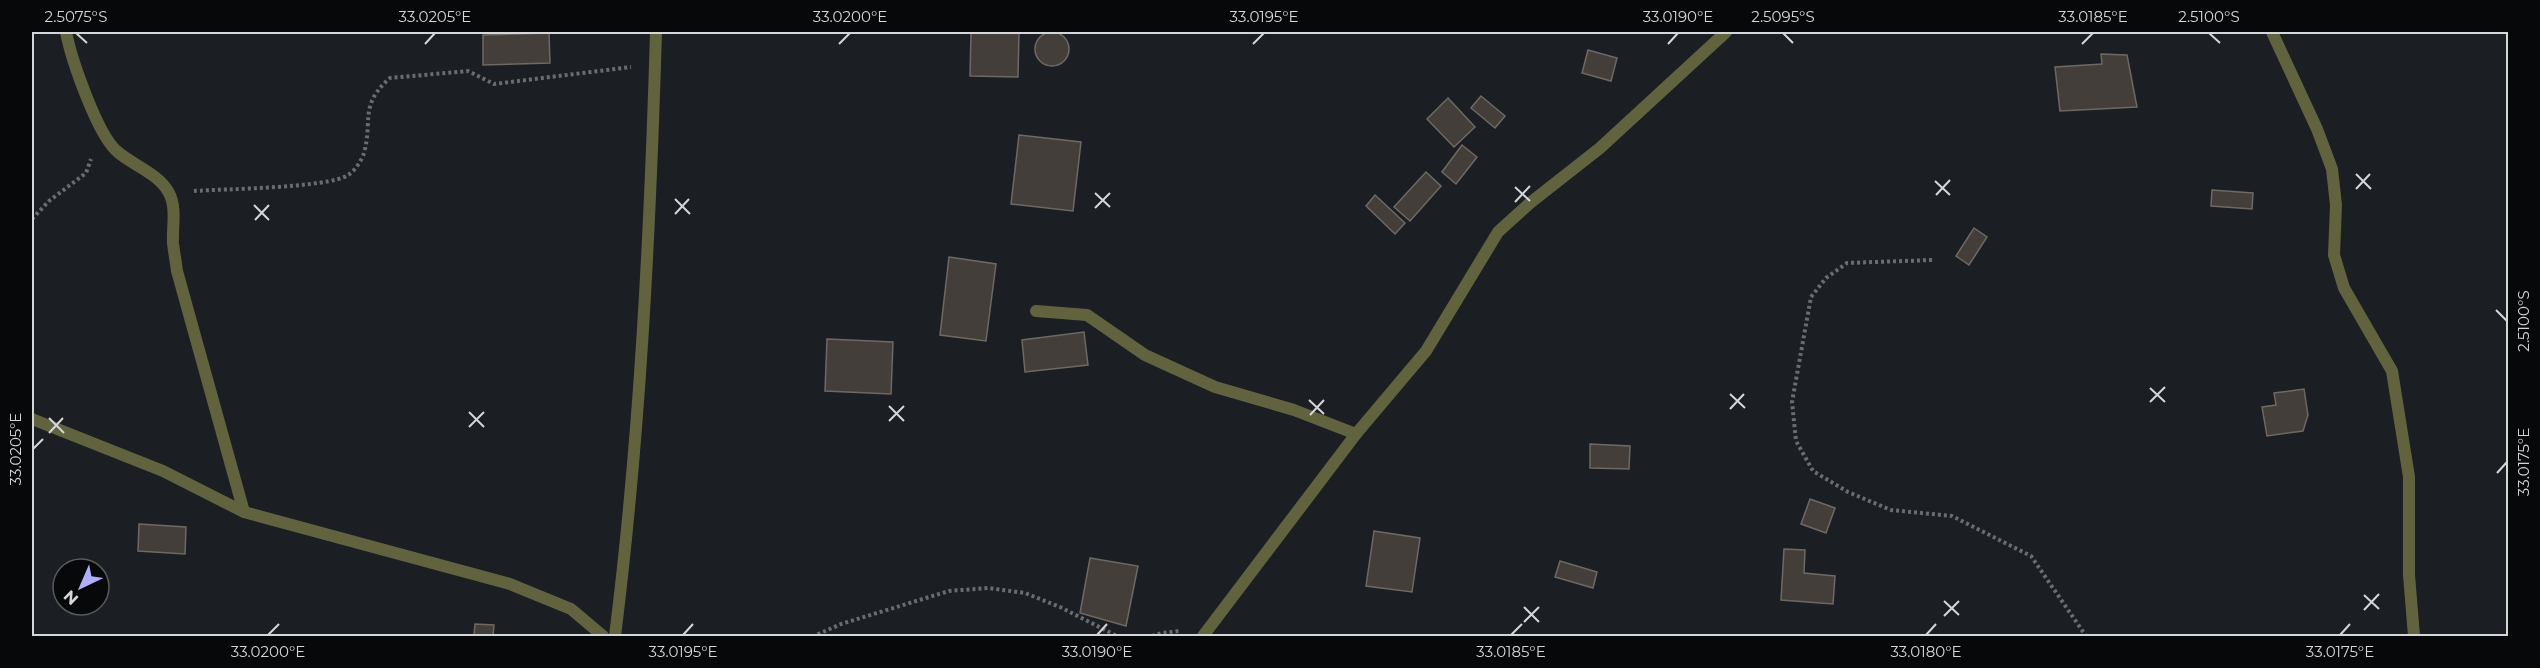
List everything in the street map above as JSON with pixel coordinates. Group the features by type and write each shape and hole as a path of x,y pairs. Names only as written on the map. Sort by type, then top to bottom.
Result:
{"street":[{"path":"66,32 69,51 82,88 104,132 117,152 156,178 169,193 173,206 173,243 177,271 244,512"},
{"path":"615,636 628,537 651,219 656,32"},
{"path":"1203,636 1356,434 1426,351 1498,232 1600,147 1726,32"},
{"path":"2272,32 2317,129 2332,169 2336,205 2334,255 2344,288 2392,371 2409,477 2409,575 2414,636"},
{"path":"1036,311 1087,315 1145,355 1215,387 1294,410 1356,434"},
{"path":"32,418 163,471 244,512 519,587 571,609 603,636"}],"path":[{"path":"169,193 310,184 348,176 364,153 371,99 390,78 468,71 494,84 655,63"},
{"path":"32,219 49,201 86,173 104,132"},
{"path":"1932,260 1847,263 1826,278 1816,291 1812,297 1792,402 1796,441 1813,471 1848,492 1891,510 1952,516 2031,556 2086,636"},
{"path":"800,636 814,636 841,624 949,591 988,588 1025,593 1060,607 1117,636"}],"building":[{"path":"971,32 1019,32 1018,77 970,76"},
{"path":"1052,32 1064,37 1069,49 1064,61 1052,66 1040,61 1035,49 1040,37"},
{"path":"549,33 550,63 483,65 483,35"},
{"path":"1588,50 1617,58 1611,81 1582,73"},
{"path":"2101,54 2127,55 2137,107 2060,111 2055,67 2102,64"},
{"path":"1481,96 1505,116 1495,128 1471,108"},
{"path":"1448,98 1475,127 1454,147 1427,119"},
{"path":"1019,135 1081,142 1073,211 1011,204"},
{"path":"1462,145 1477,157 1456,184 1442,172"},
{"path":"1426,172 1441,186 1410,221 1394,207"},
{"path":"2212,190 2253,193 2252,209 2211,206"},
{"path":"1375,195 1405,223 1395,234 1366,206"},
{"path":"1974,228 1987,237 1969,265 1956,256"},
{"path":"949,257 996,264 986,341 940,335"},
{"path":"1084,332 1088,365 1025,372 1022,340"},
{"path":"827,339 893,342 891,394 825,391"},
{"path":"2304,389 2308,415 2303,431 2267,436 2262,407 2276,405 2274,393"},
{"path":"1590,444 1630,446 1629,469 1590,468"},
{"path":"1810,499 1835,508 1826,533 1801,524"},
{"path":"139,524 186,527 185,554 138,551"},
{"path":"1374,531 1420,538 1412,592 1366,586"},
{"path":"1784,549 1805,550 1804,573 1835,576 1833,604 1781,600"},
{"path":"1090,558 1138,566 1126,626 1080,613"},
{"path":"1560,561 1597,572 1593,588 1555,577"},
{"path":"475,624 494,625 493,636 474,636"}]}
